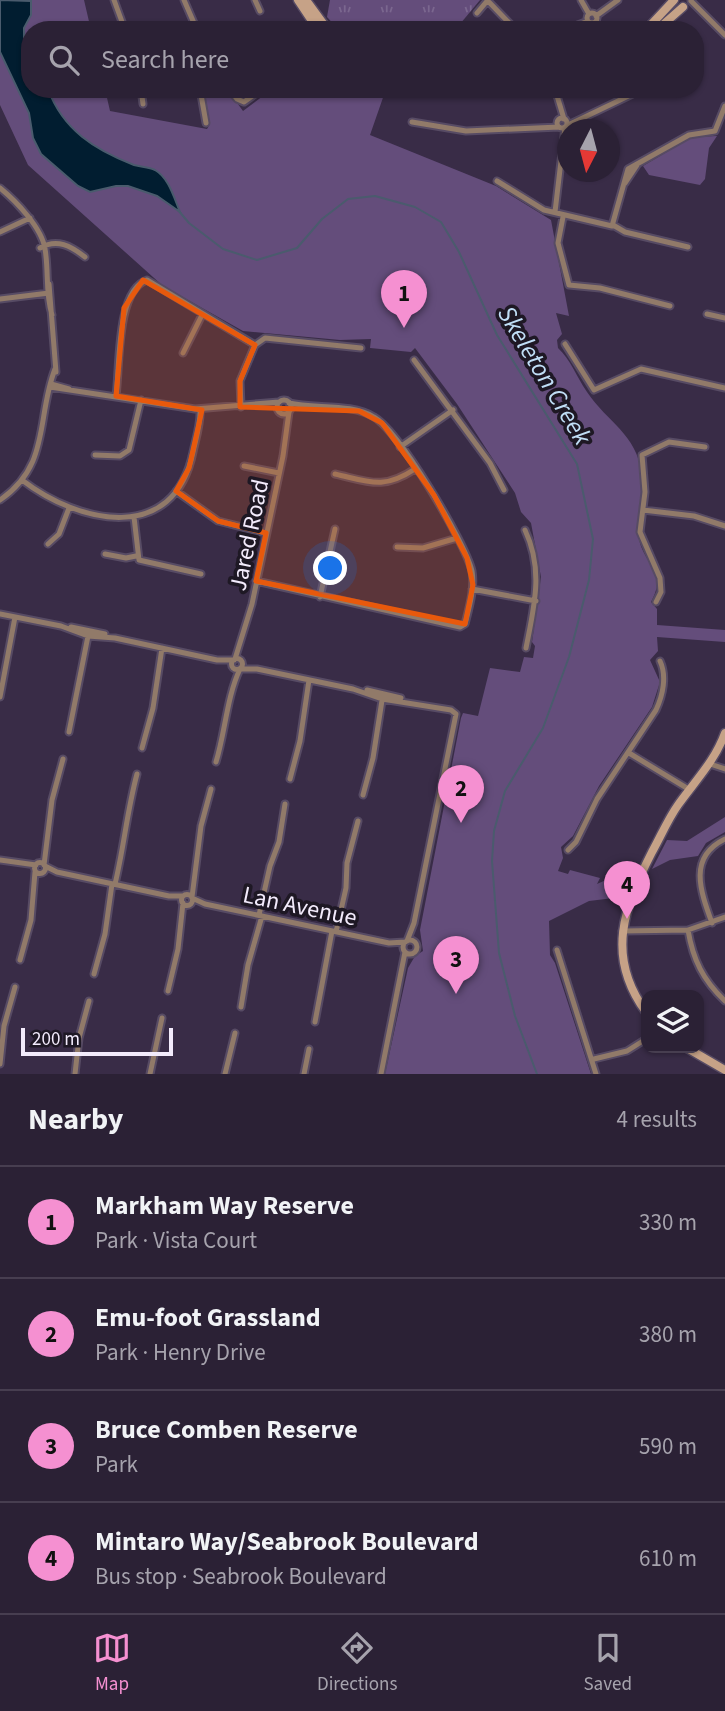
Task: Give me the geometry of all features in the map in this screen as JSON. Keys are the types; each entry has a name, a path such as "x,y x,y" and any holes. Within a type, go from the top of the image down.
{"street":[{"path":"114,0 122,21"},
{"path":"184,0 193,21"},
{"path":"255,0 260,11"},
{"path":"298,0 317,21"},
{"path":"306,0 319,21"},
{"path":"477,13 488,0 508,21"},
{"path":"581,0 589,13 596,16"},
{"path":"594,21 596,16 618,0"},
{"path":"654,21 674,0 689,3 725,35"},
{"path":"668,21 689,3"},
{"path":"588,21 589,13"},
{"path":"142,98 143,104"},
{"path":"201,98 205,124"},
{"path":"558,98 562,119"},
{"path":"576,119 623,98"},
{"path":"614,225 625,183 637,165 689,135 715,131 725,106"},
{"path":"412,122 482,132 557,124"},
{"path":"496,181 544,210 564,217 606,227 614,225 625,232 688,247"},
{"path":"555,212 558,182"},
{"path":"0,188 21,208 43,247 52,315 55,369 38,448 22,480 0,500"},
{"path":"564,217 558,243 569,285 600,288 670,306"},
{"path":"0,232 28,219"},
{"path":"43,247 68,244 85,257"},
{"path":"116,396 123,312 129,296 140,283 151,281 202,315 256,345"},
{"path":"0,299 49,294"},
{"path":"707,314 725,318"},
{"path":"183,353 202,315"},
{"path":"241,407 240,381 256,345 265,338 362,348"},
{"path":"565,344 589,387 595,390 633,370 641,369 725,388"},
{"path":"414,360 490,463 504,490"},
{"path":"52,386 200,409 241,407 284,400 307,407 373,415 382,423 434,495 472,570 472,589 466,622 460,627 256,583"},
{"path":"95,455 120,456 129,450 141,400"},
{"path":"279,402 279,412"},
{"path":"289,403 289,412"},
{"path":"259,405 279,412 307,407"},
{"path":"22,480 69,508 108,518 134,517 155,509 176,491 191,462 200,409"},
{"path":"400,447 453,410"},
{"name":"Jared Road","path":"279,412 284,432"},
{"name":"Jared Road","path":"237,664 279,473 289,412"},
{"path":"656,602 661,582 641,538 645,486 642,455 670,442 705,447"},
{"path":"244,466 279,473"},
{"path":"335,474 383,484 397,481 415,469"},
{"path":"176,491 218,521 266,533"},
{"path":"48,544 60,534 69,508"},
{"path":"643,510 694,516 725,526"},
{"path":"134,517 136,556"},
{"path":"320,597 335,530"},
{"path":"525,530 537,569 536,601 526,648"},
{"path":"397,547 423,548 457,538"},
{"path":"105,554 126,558 136,556 144,562 201,574"},
{"path":"472,589 536,601"},
{"path":"0,614 456,713 439,799 437,829 429,848 414,923 406,941 403,974 381,1074"},
{"path":"0,697 15,617"},
{"path":"69,732 79,694 88,634"},
{"path":"142,748 153,708 162,648"},
{"path":"568,850 576,842 597,799 659,705 664,673 660,661"},
{"path":"216,762 227,723 237,664"},
{"path":"290,779 300,741 309,680"},
{"path":"363,795 374,752 382,697"},
{"path":"641,1001 628,970 622,932 623,918 633,889 668,822 710,764 725,733"},
{"path":"629,753 690,790"},
{"path":"20,960 30,920 34,883 45,852 53,795 63,759"},
{"path":"710,764 725,769"},
{"path":"94,974 125,844 127,811 137,774"},
{"path":"168,991 211,789"},
{"path":"242,1007 248,965 270,866 279,842 285,804"},
{"path":"315,1022 346,888 347,863 358,821"},
{"path":"712,923 701,889 703,855 709,846 725,839"},
{"name":"Lan Avenue","path":"0,860 389,943 413,954"},
{"path":"622,932 688,930 725,917"},
{"path":"403,974 417,949 414,923"},
{"path":"688,930 694,958 704,979 725,1001"},
{"path":"406,941 416,944"},
{"name":"Lan Avenue","path":"389,943 406,941"},
{"path":"556,950 594,1059 596,1074"},
{"path":"0,1064 4,1026 15,987"},
{"path":"75,1074 79,1038 89,1001"},
{"path":"150,1074 162,1018"},
{"path":"225,1074 235,1033"},
{"path":"594,1059 627,1051 641,1042"},
{"path":"304,1074 309,1049"},
{"path":"696,1053 725,1070"}],"highlighted area":[{"path":"143,280 255,345 240,381 240,407 359,411 382,423 434,495 467,558 473,585 465,624 256,581 266,533 218,521 176,491 189,468 202,410 116,396 124,308"}],"green space":[{"path":"0,0 84,0 89,21 21,21 21,98 107,98 110,111 207,129 210,124 204,98 234,98 243,111 260,98 383,98 370,135 496,186 551,220 569,316 556,313 562,334 557,340 558,348 595,403 627,438 639,460 643,482 638,531 642,548 656,575 656,591 651,602 657,609 657,625 725,630 725,642 657,637 658,651 650,660 660,682 652,707 599,786 573,836 561,847 563,858 558,871 568,874 570,870 600,878 597,884 637,866 622,897 589,901 549,921 550,955 555,963 591,1074 385,1074 408,968 415,956 423,951 420,930 461,718 463,713 478,716 490,668 520,672 524,657 533,658 535,646 532,642 541,577 531,523 521,512 515,493 457,404 415,348 411,352 370,348 371,339 340,340 243,331 163,286 28,165 0,105"},
{"path":"330,0 480,0 462,21 331,21 327,17"},
{"path":"717,136 709,148 705,179 700,185 649,175 643,166 692,137"},
{"path":"725,817 725,832 706,843 698,856 670,860 652,869 667,840 687,841"}],"water":[{"path":"0,0 31,1 31,15 28,21 21,21 21,96 0,52"},
{"path":"22,98 52,98 62,116 82,137 106,153 134,165 153,169 160,174 180,212 157,196 128,186 90,192 78,186 41,154 33,138 29,113"}],"waterway":[{"name":"Skeleton Creek","path":"178,210 189,223 223,249 257,260 297,248 322,219 348,199 375,196 415,207 441,222 459,252 497,335 577,464 593,539 589,580 569,657 543,728 505,791 494,831 492,861 499,953 515,1016 537,1074"}],"place":[{"name":"Markham Way Reserve","path":"404,328"},
{"name":"Emu-foot Grassland","path":"461,823"},
{"name":"Mintaro Way/Seabrook Boulevard","path":"627,919"},
{"name":"Bruce Comben Reserve","path":"456,994"}]}
